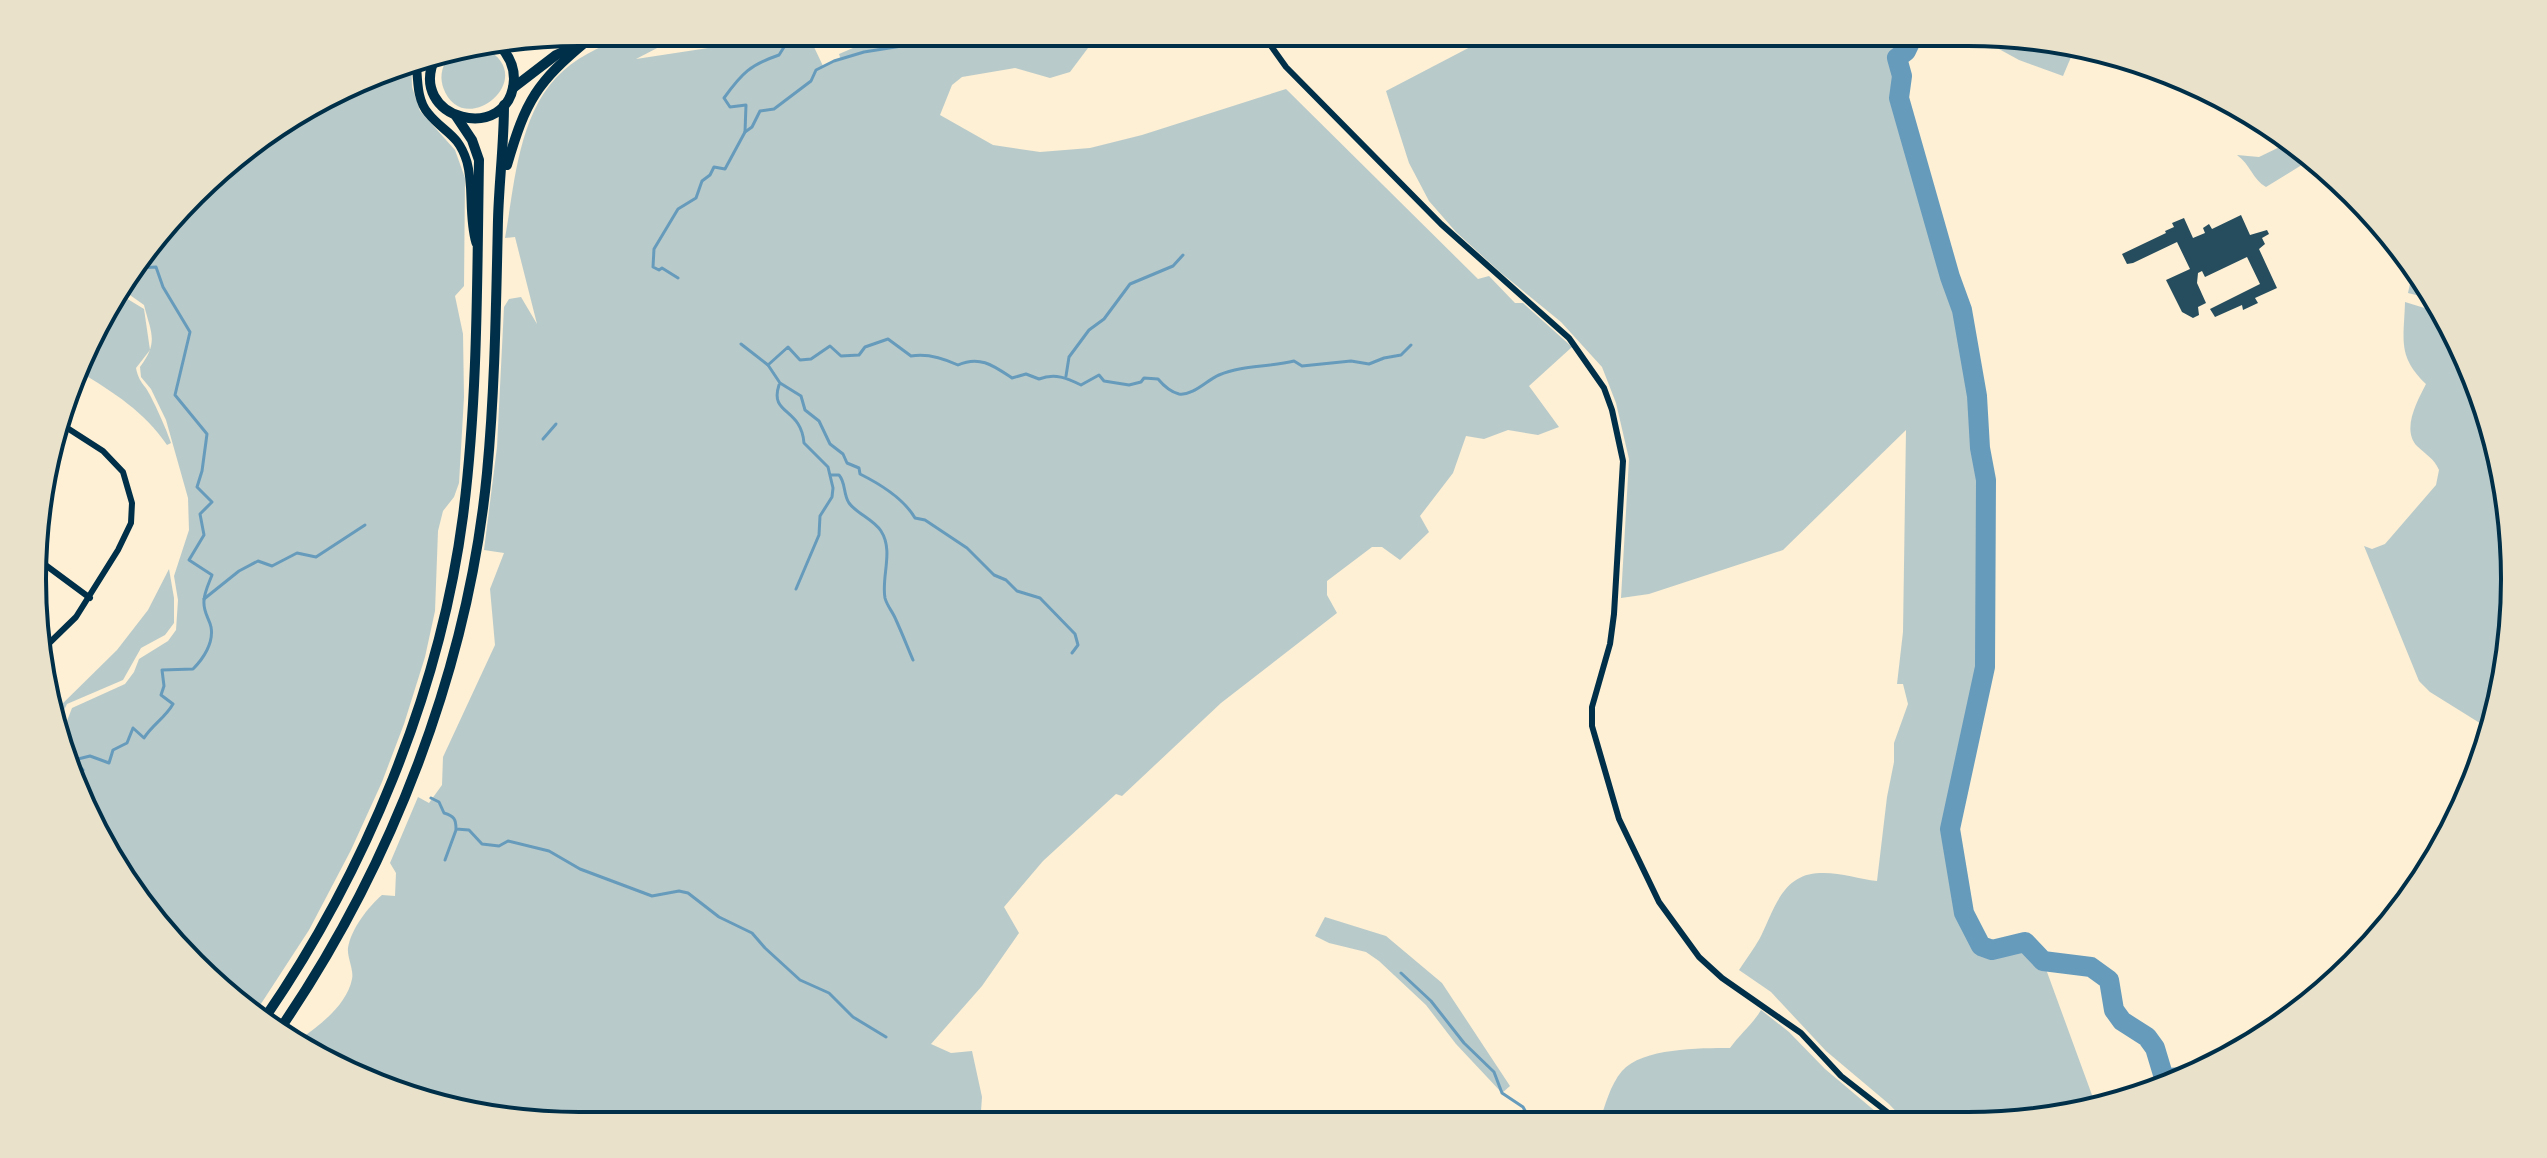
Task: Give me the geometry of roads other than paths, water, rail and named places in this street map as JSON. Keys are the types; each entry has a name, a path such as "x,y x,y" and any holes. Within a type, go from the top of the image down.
{"highway":[{"path":"513,88 556,55 575,46"},
{"path":"500,186 519,123 535,92 555,67 581,46"},
{"path":"284,1023 336,941 400,811 432,727 454,651 479,536 487,475 495,370 504,105 513,88 514,74 504,52"},
{"path":"269,1012 322,928 373,825 417,708 439,633 456,555 468,467 476,370 479,160 472,140 456,116 437,100 430,77 431,67"},
{"path":"456,116 482,118 504,105"}],"main road":[{"path":"417,71 420,99 427,112 453,134 467,161 470,222 477,250"}],"street":[{"path":"1271,46 1286,67 1441,224 1569,338 1604,388 1623,461 1614,614 1610,644 1592,707 1592,726 1619,819 1659,902 1699,957 1722,978 1801,1033 1841,1076 1887,1112"},
{"path":"50,642 90,598 131,523 132,503 123,472 103,451 68,428"},
{"path":"46,566 90,598"}],"waterway":[{"path":"678,278 662,268 653,267 654,249 678,209 696,198 702,181 714,167 725,169 745,132 746,105 730,107 724,98 747,71 779,55 785,46"},
{"path":"745,132 752,127 760,111 774,109 811,81 816,70 864,52 902,46"},
{"path":"1908,46 1897,58 1902,76 1899,98 1962,310 1977,396 1980,448 1986,480 1985,667 1950,829 1964,913 1981,946 1992,950 2025,942 2043,961 2091,967 2109,980 2114,1010 2122,1021 2147,1037 2155,1048 2163,1075"},
{"path":"1066,376 1069,357 1089,330 1104,319 1130,284 1173,266 1183,255"},
{"path":"78,759 90,756 109,763 113,750 127,743 133,728 144,738 173,704 161,695 164,686 162,670 193,669 204,656 211,639 204,601 212,575 189,560 204,535 200,514 212,502 197,487 207,434 175,395 190,332 163,287 156,267 147,268"},
{"path":"768,365 788,347 800,360 811,359 830,346 841,356 859,355 865,347 888,339 911,356 935,357 958,365 980,362 1012,378 1026,374 1039,379 1056,376 1081,385 1099,375 1104,381 1129,385 1144,378 1158,379 1173,392 1184,394 1237,369 1294,361 1302,366 1351,361 1369,364 1401,355 1411,345"},
{"path":"741,344 768,365 780,383 801,396 805,410 819,421 830,444 843,454 847,463 859,468 860,474 898,498 915,518 925,520 967,548 994,575 1006,580 1017,591 1040,598 1075,634 1078,645 1072,653"},
{"path":"779,385 778,402 797,423 804,443 828,467 833,488 832,497 820,516 819,535 796,589"},
{"path":"543,439 556,424"},
{"path":"831,475 839,475 849,503 878,527 885,539 885,598 913,660"},
{"path":"204,599 239,571 258,561 272,566 297,553 316,557 365,525"},
{"path":"81,768 82,771"},
{"path":"431,798 439,802 444,813 454,818 456,829 469,830 482,844 499,846 508,841 549,851 580,869 652,896 679,891 688,893 719,917 752,933 800,980 829,993 853,1017 886,1037"},
{"path":"445,860 456,830"},
{"path":"1401,973 1431,1001 1464,1043 1494,1072 1502,1093 1526,1112"}]}
